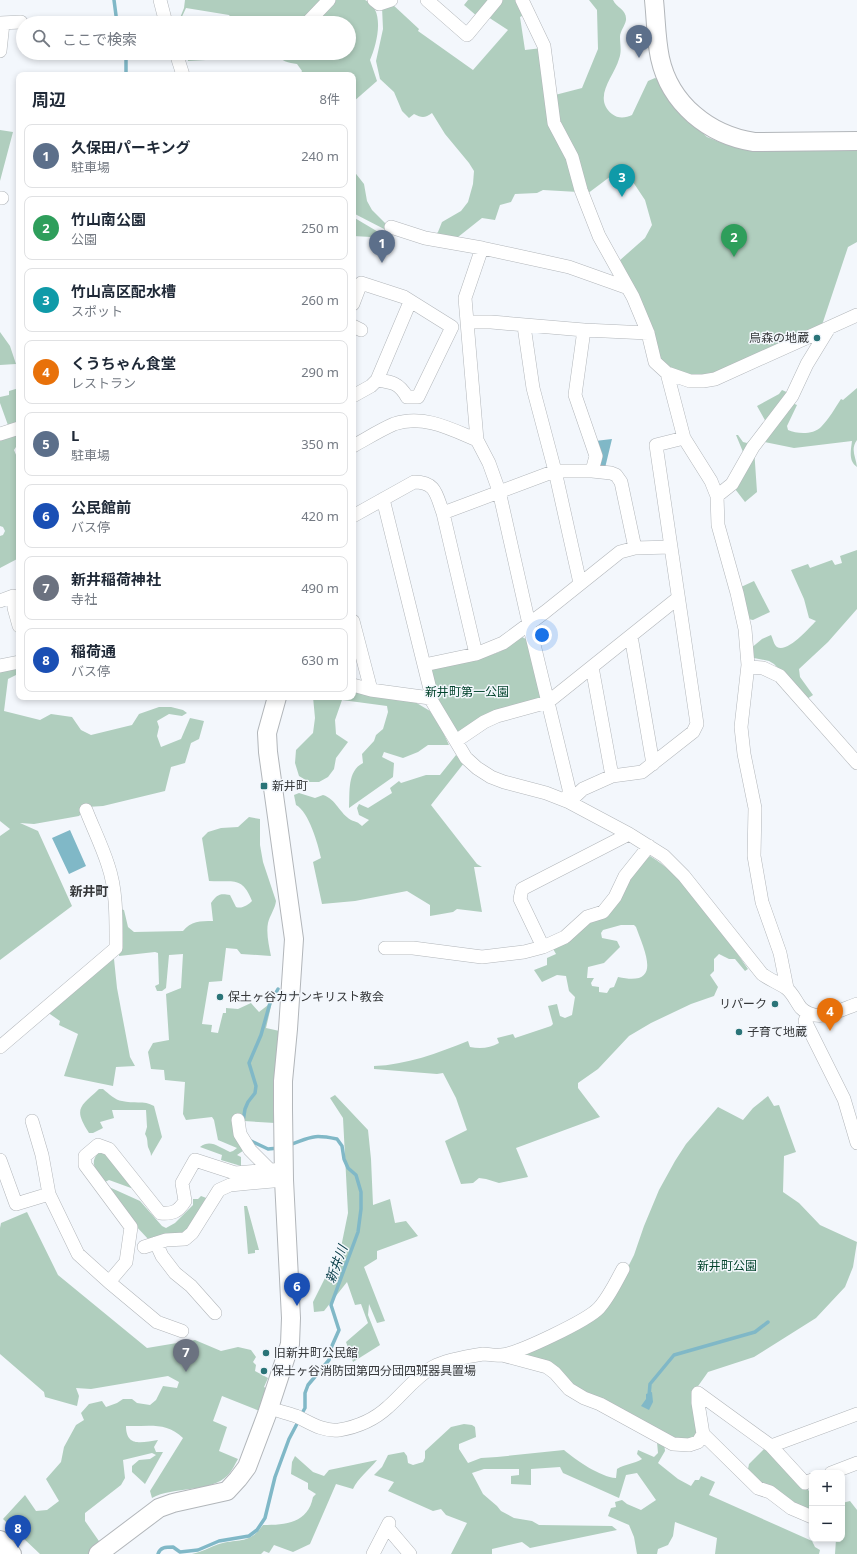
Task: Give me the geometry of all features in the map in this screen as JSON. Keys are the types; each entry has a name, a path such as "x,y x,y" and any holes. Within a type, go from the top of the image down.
{"street":[{"path":"160,0 164,16"},
{"path":"314,16 329,0"},
{"path":"374,0 379,4 391,0"},
{"path":"427,0 467,35 496,0"},
{"path":"522,0 544,46 554,123 572,157 581,190 600,236 628,288 648,333 655,362 659,367 667,373 690,381 715,379 857,315"},
{"path":"654,0 658,43 665,72 672,87 682,102 704,124 738,140 754,142 857,141"},
{"path":"0,52 1,24 16,22"},
{"path":"178,60 182,72"},
{"path":"390,227 426,238 482,248 569,267 628,288"},
{"path":"482,248 465,298 477,440 489,463 499,491 529,624 569,789 569,802"},
{"path":"356,296 361,283 404,298 452,327 418,397 407,397 402,388 389,381 377,380"},
{"path":"356,394 371,386 377,380 410,302"},
{"path":"467,322 491,322 524,326 648,333"},
{"path":"524,326 532,388 555,472 580,583"},
{"path":"717,496 732,484 753,447 792,396 807,364 829,328"},
{"path":"584,330 575,395 596,456 592,471"},
{"path":"667,373 684,438 711,481 717,496 718,525 745,628 748,666 741,727 744,754 755,808 754,856 762,902 780,953 787,988 802,1008 815,1016 824,1015 857,1004"},
{"path":"356,444 394,424 415,421 432,422 477,440"},
{"path":"0,434 16,429"},
{"path":"569,802 583,789 612,776 642,772 693,732 697,724 656,445 684,438"},
{"path":"443,513 499,491 555,472 592,471 611,473 616,475 621,482 635,548"},
{"path":"356,514 414,482 424,482 430,485 437,496 443,513 476,654"},
{"path":"383,500 430,689 430,698 466,758 477,768 492,777 546,793 569,802 629,834 664,856 684,876 762,974 770,980 787,988"},
{"path":"424,666 476,654 503,643 620,552 635,548 671,547"},
{"path":"0,601 13,596 16,615"},
{"path":"456,741 484,722 496,716 548,702 678,598"},
{"path":"356,633 371,690"},
{"path":"631,636 653,764"},
{"path":"0,666 16,663"},
{"path":"748,666 763,668 780,676 857,763"},
{"path":"592,667 612,776"},
{"path":"356,686 371,690 430,698"},
{"path":"98,1554 158,1508 173,1503 226,1491 238,1479 247,1467 270,1408 290,1344 291,1318 279,1173 283,1081 294,939 268,752 267,733 275,700"},
{"path":"0,1047 116,948 116,914 112,883 108,865 86,810"},
{"path":"543,948 520,899 522,889 629,834"},
{"path":"386,948 413,948 482,957 543,948 566,937 587,917 604,912 615,897 625,876 649,846"},
{"path":"808,1013 805,1021 844,1099 857,1143"},
{"path":"238,1120 240,1134 250,1150 279,1173"},
{"path":"32,1122 42,1155 49,1194 78,1254 157,1322 182,1332"},
{"path":"109,1282 126,1262 131,1227 85,1165 85,1156 98,1145 109,1149 160,1213 171,1214 181,1208 185,1201 182,1183 195,1160 235,1173 279,1173"},
{"path":"1,1165 16,1204 49,1194"},
{"path":"215,1313 191,1286 175,1274 162,1256 150,1245 166,1240 185,1239 192,1233 219,1190 230,1185 279,1173"},
{"path":"502,1355 536,1343 587,1317 598,1309 603,1303 623,1269"},
{"path":"270,1408 323,1428 337,1430 361,1424 377,1416 388,1408 412,1382 434,1366 462,1358 484,1354 502,1355 547,1366 569,1389 584,1398 600,1404 673,1444 690,1445 698,1442 703,1434"},
{"path":"809,1481 805,1483 771,1446 698,1393 698,1404 703,1434 758,1488 770,1492 791,1508 809,1516"},
{"path":"771,1446 857,1414"},
{"path":"839,1470 857,1463"},
{"path":"373,1554 388,1525 410,1554"},
{"path":"0,1540 12,1554"}],"green space":[{"path":"185,0 320,0 309,16 230,16 186,8 182,16 181,16"},
{"path":"334,0 365,0 372,5 376,11 378,19 377,36 370,60 377,81 356,99 356,72 302,72 297,64 282,60 356,60 356,16 319,16"},
{"path":"468,0 493,0 478,17 464,5"},
{"path":"501,0 520,0 526,14 520,17 525,50 542,48 555,95 582,88 598,49 597,10 589,0 613,0 623,11 626,17 625,24 620,35 620,56 604,94 606,107 614,116 622,118 632,115 648,81 655,78 678,109 707,137 722,143 765,150 857,149 857,242 848,247 821,328 703,378 666,371 619,261 645,238 652,225 645,200 631,179 611,176 587,194 543,190 537,193 515,194 511,202 500,205 495,220 482,218 453,241 436,234 442,222 461,211 468,202 473,184 474,171 445,134 432,113 423,117 414,114 409,118 402,111 394,92 380,79 376,61 383,29 382,7 391,3 419,29 418,31 473,70 508,30 488,17"},
{"path":"0,130 13,132 0,181"},
{"path":"356,174 364,184 367,201 372,210 391,229 386,230 356,215"},
{"path":"356,219 380,233 371,237 356,236"},
{"path":"0,332 10,346 16,364 0,365"},
{"path":"857,388 857,440 854,450 857,467 851,459 852,441 794,448 760,441 790,402 797,405 787,426 788,430 800,433 809,433 818,430 841,399 843,400"},
{"path":"16,389 16,426 9,428 0,403 0,397 9,395 9,391"},
{"path":"782,390 791,394 743,452 736,435 738,435 743,442 747,443 766,422 757,406 779,394"},
{"path":"16,434 16,447 14,450 16,455 16,560 0,568 0,536 3,535 5,531 3,527 0,526 0,439"},
{"path":"754,448 757,492 745,502 732,485"},
{"path":"857,550 857,609 828,642 799,669 800,677 813,695 807,699 774,664 769,661 754,658 750,649 762,639 771,635 777,647 782,648 787,646 798,639 816,621 809,618 804,599 791,570 808,564 810,568 832,560 835,565 842,563 840,556"},
{"path":"754,581 770,612 753,620 748,619 741,587"},
{"name":"新井町第一公園","path":"522,637 526,639 542,698 458,734 434,699 431,667 483,658 499,652"},
{"path":"16,667 16,675 8,679 4,711 40,720 51,714 72,717 81,730 91,735 132,725 139,714 159,707 171,707 183,710 187,713 182,716 169,714 157,721 159,727 157,736 161,747 181,739 190,718 204,721 199,739 191,743 185,763 171,767 165,791 103,806 87,807 79,816 34,824 20,823 38,831 72,906 0,960 0,836 10,829 0,821 0,672"},
{"path":"356,691 381,695 396,700 415,702 430,711 449,745 428,745 418,752 403,758 384,752 382,757 394,763 393,777 349,808 350,782 354,771 363,763 362,754 374,741 376,735 383,729 388,712 387,706 342,700 356,700"},
{"path":"313,700 342,700 335,720 336,734 348,742 336,758 334,769 328,777 319,782 309,782 299,776 295,763 296,750 313,733 315,718"},
{"path":"456,755 464,763 431,805 477,864 482,867 474,867 482,912 457,909 453,912 430,916 430,905 407,891 355,901 322,904 313,862 321,858 320,852 309,821 301,809 296,805 294,795 299,793 315,798 323,795 335,803 347,817 362,826 369,820 359,815 357,808 359,804 368,808 392,793 390,788 399,781 401,783 426,775 440,775"},
{"path":"249,817 260,819 260,845 263,862 276,901 267,927 271,956 241,954 237,949 226,948 222,981 209,982 202,1024 212,1025 211,1032 218,1033 223,1013 226,1013 226,1008 238,1009 251,1003 259,1012 272,1002 266,1028 284,1032 275,1123 244,1121 245,1117 238,1117 247,1148 237,1155 241,1157 241,1166 221,1160 222,1155 200,1147 211,1144 230,1152 237,1148 218,1140 212,1117 186,1120 183,1114 185,1082 165,1080 164,1070 151,1069 148,1052 153,1043 169,1040 166,994 181,988 183,954 169,955 166,988 162,991 157,991 155,986 159,984 158,953 155,952 119,956 120,909 124,910 128,927 134,932 183,931 189,925 196,922 213,921 211,903 219,895 230,895 236,907 243,907 249,904 252,901 244,887 240,884 230,881 209,881 202,838 208,832 221,828 238,827"},
{"path":"650,856 665,867 692,892 716,922 748,969 745,971 735,959 729,959 719,954 714,959 714,971 710,975 718,987 714,996 691,1004 651,1023 629,1036 598,1069 578,1083 578,1088 600,1117 516,1148 528,1177 499,1183 479,1178 473,1183 461,1184 445,1141 467,1130 456,1098 443,1073 437,1074 374,1069 374,1066 410,1061 434,1054 468,1041 470,1047 482,1048 496,1045 499,1043 497,1038 513,1034 515,1038 551,1026 553,1024 548,1006 557,1004 560,1016 565,1018 572,1015 575,997 569,991 566,976 557,975 542,982 534,970 547,965 547,958 556,954 552,947 588,919 627,876","holes":["621,925 634,925 646,956 646,972 641,977 632,979 618,977 614,987 610,988 607,993 599,992 599,987 592,986 591,983 594,978 587,978 588,967 604,963 620,947 617,941 602,938 601,933 603,930"]},
{"path":"112,958 114,959 117,988 130,1057 135,1066 116,1067 113,1086 64,1076 78,1034 59,1025 60,1021 47,1012"},
{"path":"99,1089 103,1089 119,1100 126,1102 146,1103 154,1106 162,1137 151,1156 145,1134 147,1127 146,1110 112,1110 114,1118 100,1122 103,1128 93,1133 89,1133 81,1118 81,1108 83,1104"},
{"path":"335,1095 368,1130 373,1205 390,1199 395,1223 406,1221 418,1236 377,1251 377,1259 364,1267 385,1321 377,1323 369,1304 368,1315 380,1345 353,1362 346,1342 368,1323 361,1304 355,1305 347,1282 324,1311 314,1312 313,1302 325,1278 338,1262 348,1213 343,1118 330,1098"},
{"name":"新井町公園","path":"768,1096 774,1106 779,1105 796,1152 784,1156 783,1192 799,1203 820,1225 857,1242 853,1267 845,1287 816,1318 754,1357 708,1372 696,1389 697,1436 681,1443 517,1356 549,1342 620,1283 634,1255 659,1190 675,1161 686,1144 718,1107 743,1120 753,1108"},
{"path":"98,1153 106,1153 133,1186 131,1188 109,1180 105,1182 94,1165 95,1157"},
{"path":"109,1187 140,1201 162,1226 166,1228 175,1223 193,1205 193,1199 198,1199 201,1196 209,1199 187,1233 149,1240 134,1224"},
{"path":"244,1206 247,1206 259,1250 255,1250 255,1253 248,1254"},
{"path":"27,1212 58,1275 147,1348 195,1340 221,1351 238,1347 251,1350 256,1357 253,1362 256,1365 255,1371 268,1378 264,1387 271,1391 262,1412 222,1396 213,1421 227,1427 219,1451 238,1459 228,1475 221,1481 202,1487 170,1492 152,1498 150,1491 183,1438 170,1429 163,1427 126,1426 129,1438 132,1441 141,1442 158,1440 154,1447 156,1452 163,1452 145,1484 132,1472 132,1466 139,1460 150,1459 156,1455 152,1453 123,1460 125,1478 121,1485 85,1513 85,1521 101,1544 90,1554 40,1554 3,1519 25,1495 36,1511 47,1510 59,1501 46,1479 61,1462 64,1447 76,1425 84,1420 81,1413 89,1404 102,1401 106,1407 123,1399 132,1399 137,1403 150,1405 156,1400 163,1386 177,1388 179,1382 168,1376 91,1389 76,1388 79,1396 77,1406 45,1397 44,1392 0,1354 0,1228 1,1223"},
{"path":"464,1424 475,1427 476,1437 459,1444 459,1449 468,1463 481,1458 564,1450 582,1463 603,1475 616,1478 617,1469 642,1459 637,1454 638,1450 654,1457 658,1453 657,1442 664,1443 665,1451 658,1463 678,1479 691,1486 695,1480 699,1480 701,1476 715,1482 709,1495 809,1540 809,1542 812,1542 815,1547 820,1550 819,1554 715,1554 717,1538 675,1522 673,1536 668,1545 658,1549 657,1554 637,1554 634,1537 629,1525 608,1516 611,1508 616,1507 615,1502 622,1500 627,1504 641,1510 656,1500 637,1473 626,1475 619,1498 563,1473 560,1467 531,1469 531,1485 511,1484 511,1476 519,1475 519,1469 484,1469 472,1473 483,1494 501,1511 514,1518 532,1521 539,1525 612,1526 617,1530 530,1548 522,1542 492,1549 492,1554 451,1554 467,1523 446,1515 441,1509 433,1511 388,1491 394,1482 374,1475 382,1467 388,1455 404,1452 407,1456 408,1463 413,1465 423,1462 425,1458 425,1451 451,1427"},
{"path":"765,1448 806,1486 809,1491 809,1513 763,1486 748,1469 749,1464"},
{"path":"295,1456 313,1472 324,1476 329,1470 377,1460 353,1489 336,1484 310,1544 293,1552 274,1545 269,1553 264,1551 261,1554 192,1554 219,1544 243,1540 253,1536 263,1525 288,1523 301,1517 310,1506 313,1497 316,1494 308,1489 308,1483 291,1474 292,1462"},
{"path":"850,1501 857,1510 857,1554 835,1554 836,1542 845,1542 845,1502"}],"water":[{"path":"612,439 605,468 599,467 595,441"},
{"path":"70,830 86,866 69,874 52,838"},
{"path":"652,1392 653,1402 649,1410 641,1406 646,1399 646,1394"}],"waterway":[{"path":"114,0 116,16"},
{"path":"126,60 126,72"},
{"name":"新井川","path":"243,1122 245,1109 255,1093 256,1086 249,1063 261,1035 270,1003 278,989"},
{"name":"新井川","path":"289,1145 312,1137 337,1139 342,1146 344,1159 348,1168 356,1175 361,1192 361,1209 358,1232 331,1305 339,1330 331,1348 329,1360 308,1385 305,1393 305,1408 301,1415"},
{"name":"新井川","path":"249,1140 268,1149 279,1148"},
{"path":"649,1396 650,1384 674,1355 755,1332 768,1322"},
{"name":"新井川","path":"158,1554 162,1549 168,1547 173,1547 180,1552 198,1550 219,1541 249,1536 257,1530 265,1518 275,1477 289,1439 299,1420"}],"place":[{"name":"L","path":"639,58"},
{"name":"竹山高区配水槽","path":"622,197"},
{"name":"竹山南公園","path":"734,257"},
{"name":"久保田パーキング","path":"382,263"},
{"name":"烏森の地蔵","path":"817,338"},
{"name":"新井町","path":"264,786"},
{"name":"保土ヶ谷カナンキリスト教会","path":"220,997"},
{"name":"リパーク","path":"775,1004"},
{"name":"くうちゃん食堂","path":"830,1031"},
{"name":"子育て地蔵","path":"739,1032"},
{"name":"公民館前","path":"297,1306"},
{"name":"旧新井町公民館","path":"266,1353"},
{"name":"保士ヶ谷消防団第四分団四班器具置場","path":"264,1371"},
{"name":"新井稲荷神社","path":"186,1372"},
{"name":"稲荷通","path":"18,1548"}],"district":[{"name":"新井町","path":"89,891"}]}
